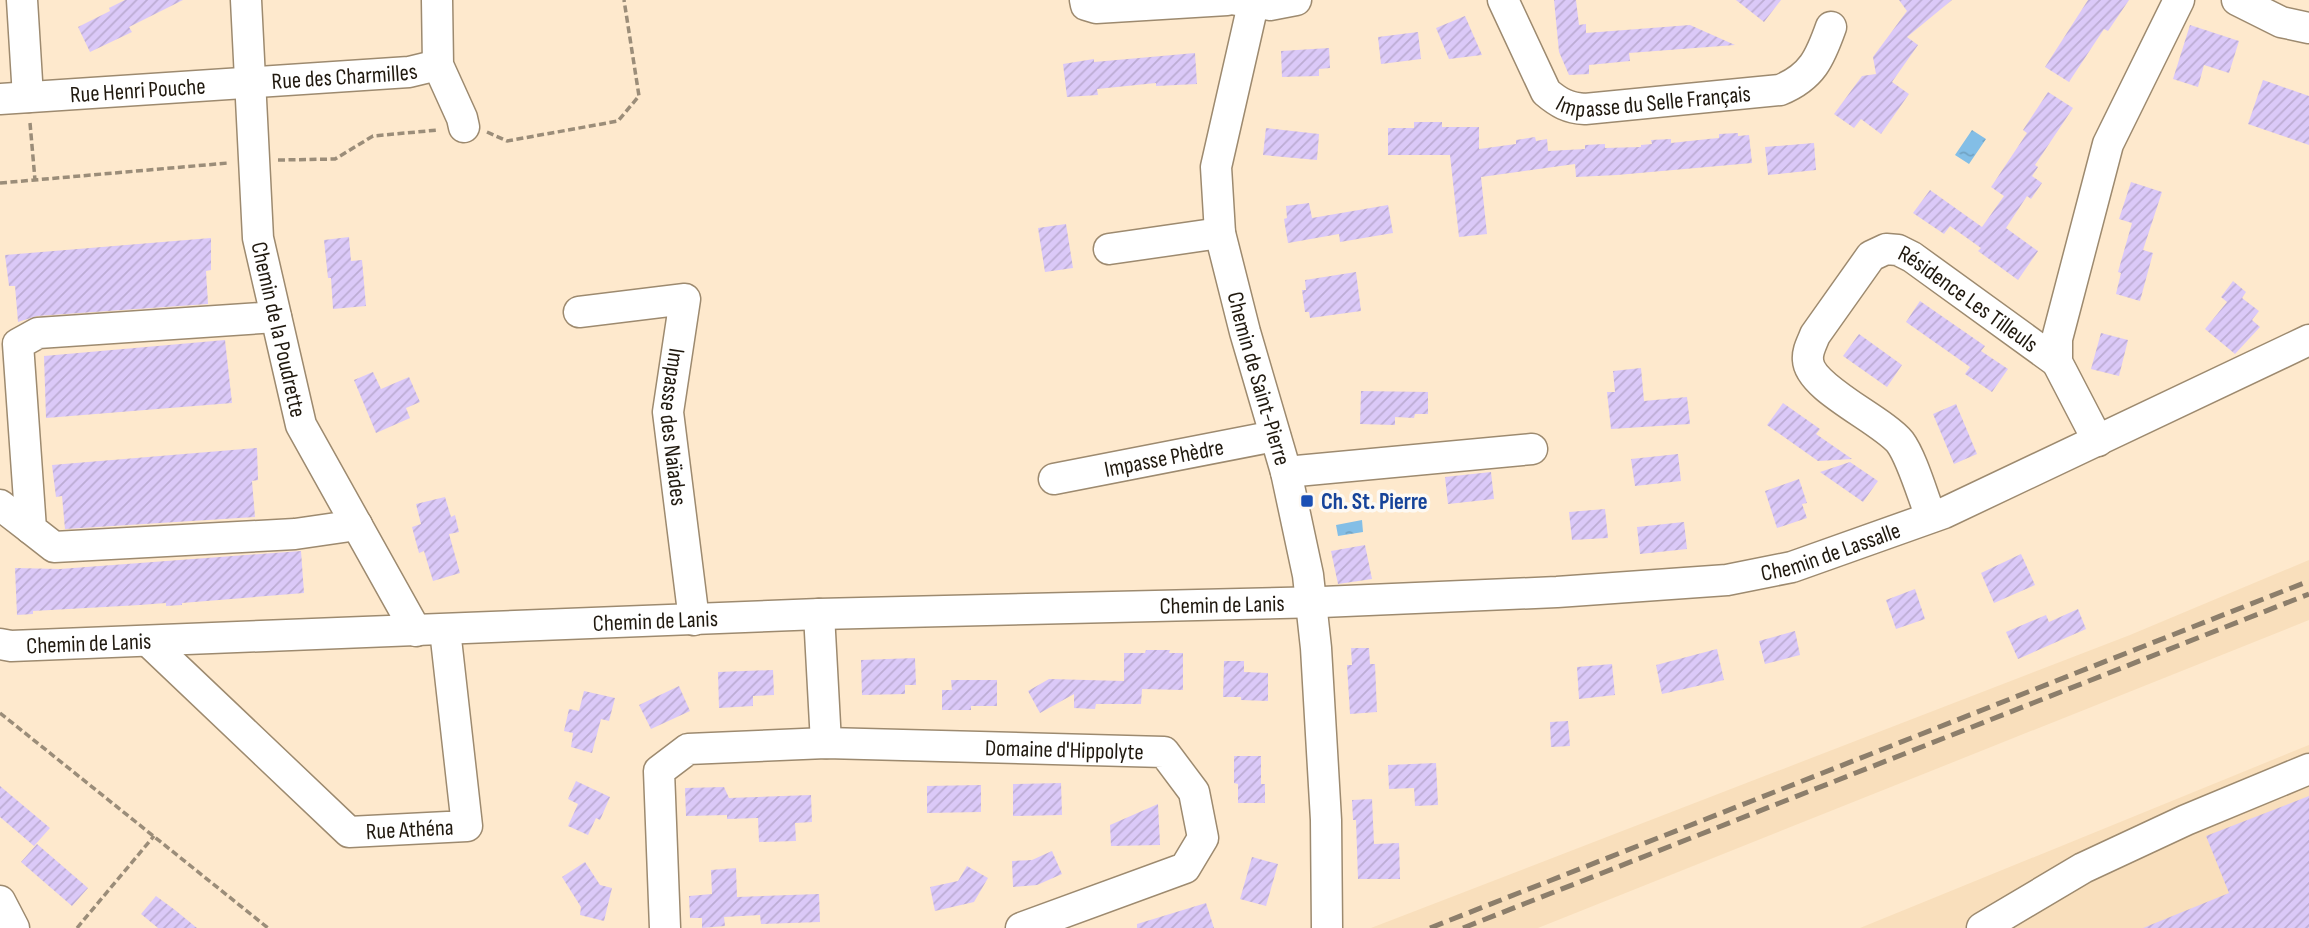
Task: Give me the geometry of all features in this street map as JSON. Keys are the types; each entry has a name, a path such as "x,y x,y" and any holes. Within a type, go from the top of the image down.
{"street":[{"path":"14,98 22,0"},
{"name":"Chemin de la Poudrette","path":"246,0 258,238 301,425 357,525 431,631"},
{"name":"Rue des Charmilles","path":"437,0 438,65 463,118 464,127"},
{"path":"1085,0 1086,5 1096,8 1243,0 1270,5 1296,0"},
{"name":"Chemin de Saint-Pierre","path":"1243,0 1216,167 1220,233 1245,332 1286,472 1312,603 1326,820 1327,928"},
{"name":"Impasse du Selle Français","path":"1503,0 1546,92 1557,102 1571,108 1585,109 1780,90 1806,76 1825,46 1831,27"},
{"name":"Résidence Les Tilleuls","path":"2057,362 2057,339 2108,144 2179,0"},
{"path":"2237,0 2281,22 2309,28"},
{"name":"Rue des Charmilles","path":"249,82 409,72 438,65"},
{"name":"Rue Henri Pouche","path":"14,98 249,82"},
{"path":"1109,249 1220,233"},
{"name":"Résidence Les Tilleuls","path":"1931,517 1900,443 1881,426 1819,382 1810,370 1807,359 1815,335 1871,257 1886,249 1898,250 1912,257 2057,362 2098,441"},
{"name":"Impasse des Naïades","path":"579,312 685,299 668,412 694,620"},
{"path":"30,529 19,344 38,333 276,317"},
{"name":"Chemin de Lassalle","path":"1312,603 1583,591 1727,580 1792,567 1931,517 2309,340"},
{"name":"Impasse Phèdre","path":"1054,479 1275,436"},
{"path":"1286,472 1532,449"},
{"path":"0,505 54,547 295,534 357,525"},
{"name":"Chemin de Lanis","path":"0,644 11,646 431,631 819,614 1312,603"},
{"path":"819,614 826,743"},
{"name":"Rue Athéna","path":"148,641 349,832 467,826 431,631"},
{"name":"Domaine d'Hippolyte","path":"665,928 659,771 688,749 826,743 1164,752 1195,792 1203,838 1185,868 1021,928"},
{"path":"1982,928 2083,869 2186,820 2309,769"},
{"path":"0,901 14,928"}],"path":[{"path":"14,98 35,180"},
{"path":"0,183 253,161"},
{"path":"0,713 268,928"},
{"path":"77,928 154,836"}],"shaded area":[{"path":"2309,560 2309,620 1538,928 1371,928 2130,635"},
{"path":"2309,745 2309,928 1860,928"}],"water":[{"path":"1972,130 1986,139 1969,164 1955,155"},
{"path":"1362,520 1363,532 1338,536 1336,525"}],"building":[{"path":"125,0 183,0 129,27 132,32 90,52 78,27"},
{"path":"1554,0 1576,0 1579,25 1586,24 1586,33 1690,25 1735,45 1629,53 1630,61 1589,65 1589,74 1569,75 1559,52"},
{"path":"1736,0 1781,0 1764,22"},
{"path":"1899,0 1952,0 1907,37 1918,45 1892,82 1909,94 1881,134 1861,119 1854,128 1834,114 1862,76 1876,74 1873,57 1907,11"},
{"path":"2088,0 2129,0 2108,31 2104,29 2069,82 2045,67"},
{"path":"1465,16 1482,55 1449,59 1436,28"},
{"path":"2190,25 2239,41 2229,73 2204,65 2198,87 2173,79"},
{"path":"1418,32 1421,59 1381,64 1378,37"},
{"path":"1329,48 1330,68 1319,69 1319,76 1282,77 1281,51"},
{"path":"1195,53 1197,84 1156,86 1156,83 1097,89 1098,95 1067,97 1063,64 1094,59 1094,62"},
{"path":"2263,80 2309,96 2309,145 2248,124"},
{"path":"2048,92 2073,108 2035,165 2038,167 2032,176 2042,183 2031,199 2027,196 2006,228 2038,251 2018,280 1978,251 1981,248 1950,226 1944,234 1913,213 1930,190 1982,227 2004,196 1991,187 2027,133 2023,130"},
{"path":"1414,122 1442,122 1442,127 1479,127 1479,149 1516,144 1516,140 1535,137 1536,141 1547,139 1548,151 1585,149 1585,145 1605,144 1605,148 1641,147 1652,144 1651,140 1671,139 1671,143 1719,138 1719,134 1738,133 1738,136 1749,135 1752,163 1576,177 1575,164 1481,177 1487,234 1459,237 1450,155 1388,155 1388,128 1414,128"},
{"path":"1266,128 1319,134 1317,160 1263,155"},
{"path":"1814,143 1816,170 1768,175 1765,147"},
{"path":"2131,182 2162,192 2143,250 2153,253 2140,301 2116,294 2121,273 2118,272 2132,223 2119,219"},
{"path":"1309,203 1312,218 1388,205 1393,233 1340,242 1339,234 1288,243 1284,219 1287,218 1286,206"},
{"path":"1066,224 1073,268 1045,272 1038,228"},
{"path":"349,237 351,261 362,260 366,306 333,309 324,240"},
{"path":"211,238 211,270 206,271 208,304 37,316 18,322 15,286 9,286 5,255"},
{"path":"1356,272 1361,311 1310,318 1309,312 1305,312 1302,290 1306,290 1305,280"},
{"path":"2233,281 2246,292 2242,298 2259,311 2252,320 2260,327 2235,354 2205,329 2227,302 2221,297"},
{"path":"1920,301 1985,346 1981,351 2008,369 1992,392 1965,374 1970,367 1906,322"},
{"path":"2101,333 2128,340 2119,376 2091,369"},
{"path":"1859,334 1902,365 1887,387 1843,356"},
{"path":"225,340 232,403 46,418 44,356"},
{"path":"1641,368 1644,401 1687,397 1690,424 1611,429 1607,392 1615,392 1613,371"},
{"path":"373,372 381,389 409,377 420,402 406,408 410,418 376,433 354,380"},
{"path":"1361,391 1428,392 1428,414 1415,414 1414,418 1395,417 1395,425 1360,424"},
{"path":"1783,403 1820,429 1816,434 1852,459 1818,461 1767,425"},
{"path":"1956,404 1977,454 1954,464 1933,414"},
{"path":"257,448 258,480 252,481 255,517 65,529 62,496 56,497 52,465"},
{"path":"1678,454 1681,481 1635,486 1631,459"},
{"path":"1850,462 1878,481 1863,502 1820,472"},
{"path":"1491,472 1494,499 1448,504 1445,477"},
{"path":"1799,479 1807,503 1802,504 1807,518 1777,528 1765,491"},
{"path":"445,497 451,517 455,515 459,532 449,534 460,573 433,581 424,551 419,553 412,527 421,524 416,504"},
{"path":"1605,509 1608,538 1572,540 1569,512"},
{"path":"1684,522 1687,549 1640,554 1637,527"},
{"path":"1365,545 1372,579 1338,584 1331,551"},
{"path":"301,551 304,593 182,605 166,606 166,603 33,611 33,614 17,615 15,568 60,569"},
{"path":"2021,554 2035,585 1994,603 1981,573"},
{"path":"1915,589 1925,619 1896,629 1886,600"},
{"path":"2078,609 2086,629 2018,659 2006,632 2046,615 2049,622"},
{"path":"1795,631 1800,655 1765,664 1759,641"},
{"path":"1351,648 1369,648 1370,664 1375,664 1377,712 1350,714 1347,665 1352,665"},
{"path":"1717,649 1724,680 1662,694 1656,665"},
{"path":"1146,650 1183,653 1183,690 1142,689 1141,704 1096,704 1095,709 1074,708 1074,694 1040,713 1028,691 1049,679 1124,681 1124,653 1145,653"},
{"path":"915,658 916,685 905,685 905,694 862,695 861,660"},
{"path":"1224,661 1244,661 1244,672 1268,673 1268,701 1223,697"},
{"path":"1612,664 1615,695 1579,699 1577,667"},
{"path":"773,670 774,695 753,696 753,706 719,708 718,672"},
{"path":"951,680 997,680 997,706 971,706 971,710 942,710 942,690 952,690"},
{"path":"679,686 690,711 651,729 639,705"},
{"path":"584,691 615,698 609,721 601,719 592,753 571,747 573,733 564,731 569,709 579,711"},
{"path":"1568,721 1570,746 1551,747 1550,722"},
{"path":"1234,756 1261,756 1261,784 1265,784 1265,803 1238,803 1238,784 1234,783"},
{"path":"1436,763 1438,805 1415,806 1414,788 1389,789 1388,765"},
{"path":"576,781 610,797 600,820 596,818 588,835 568,826 578,804 568,799"},
{"path":"1061,783 1062,815 1013,816 1013,784"},
{"path":"981,785 981,812 927,813 927,786"},
{"path":"0,786 50,828 34,846 0,817"},
{"path":"724,787 729,798 811,795 812,822 795,823 796,841 759,842 758,818 727,819 727,815 686,816 685,788"},
{"path":"2309,796 2309,928 2143,928 2229,893 2206,836"},
{"path":"1372,799 1374,844 1399,843 1400,879 1358,879 1356,820 1353,820 1352,800"},
{"path":"1158,804 1160,845 1111,846 1110,825"},
{"path":"37,844 88,888 72,906 21,862"},
{"path":"1052,851 1062,874 1037,885 1013,887 1012,861 1032,860"},
{"path":"1252,857 1278,864 1266,906 1240,899"},
{"path":"585,862 600,885 612,888 604,921 580,915 581,907 562,877"},
{"path":"967,866 988,878 974,902 935,911 930,887 958,881"},
{"path":"736,868 737,897 819,894 820,922 761,924 760,915 724,917 725,926 702,928 702,918 690,918 689,896 712,894 711,870"},
{"path":"156,896 197,928 158,928 141,914"},
{"path":"1206,903 1214,928 1137,928 1137,924"}],"railway":[{"path":"1430,928 2309,581"},
{"path":"1463,928 2309,594"}],"place":[{"name":"Ch. St. Pierre","path":"1307,501"}]}
